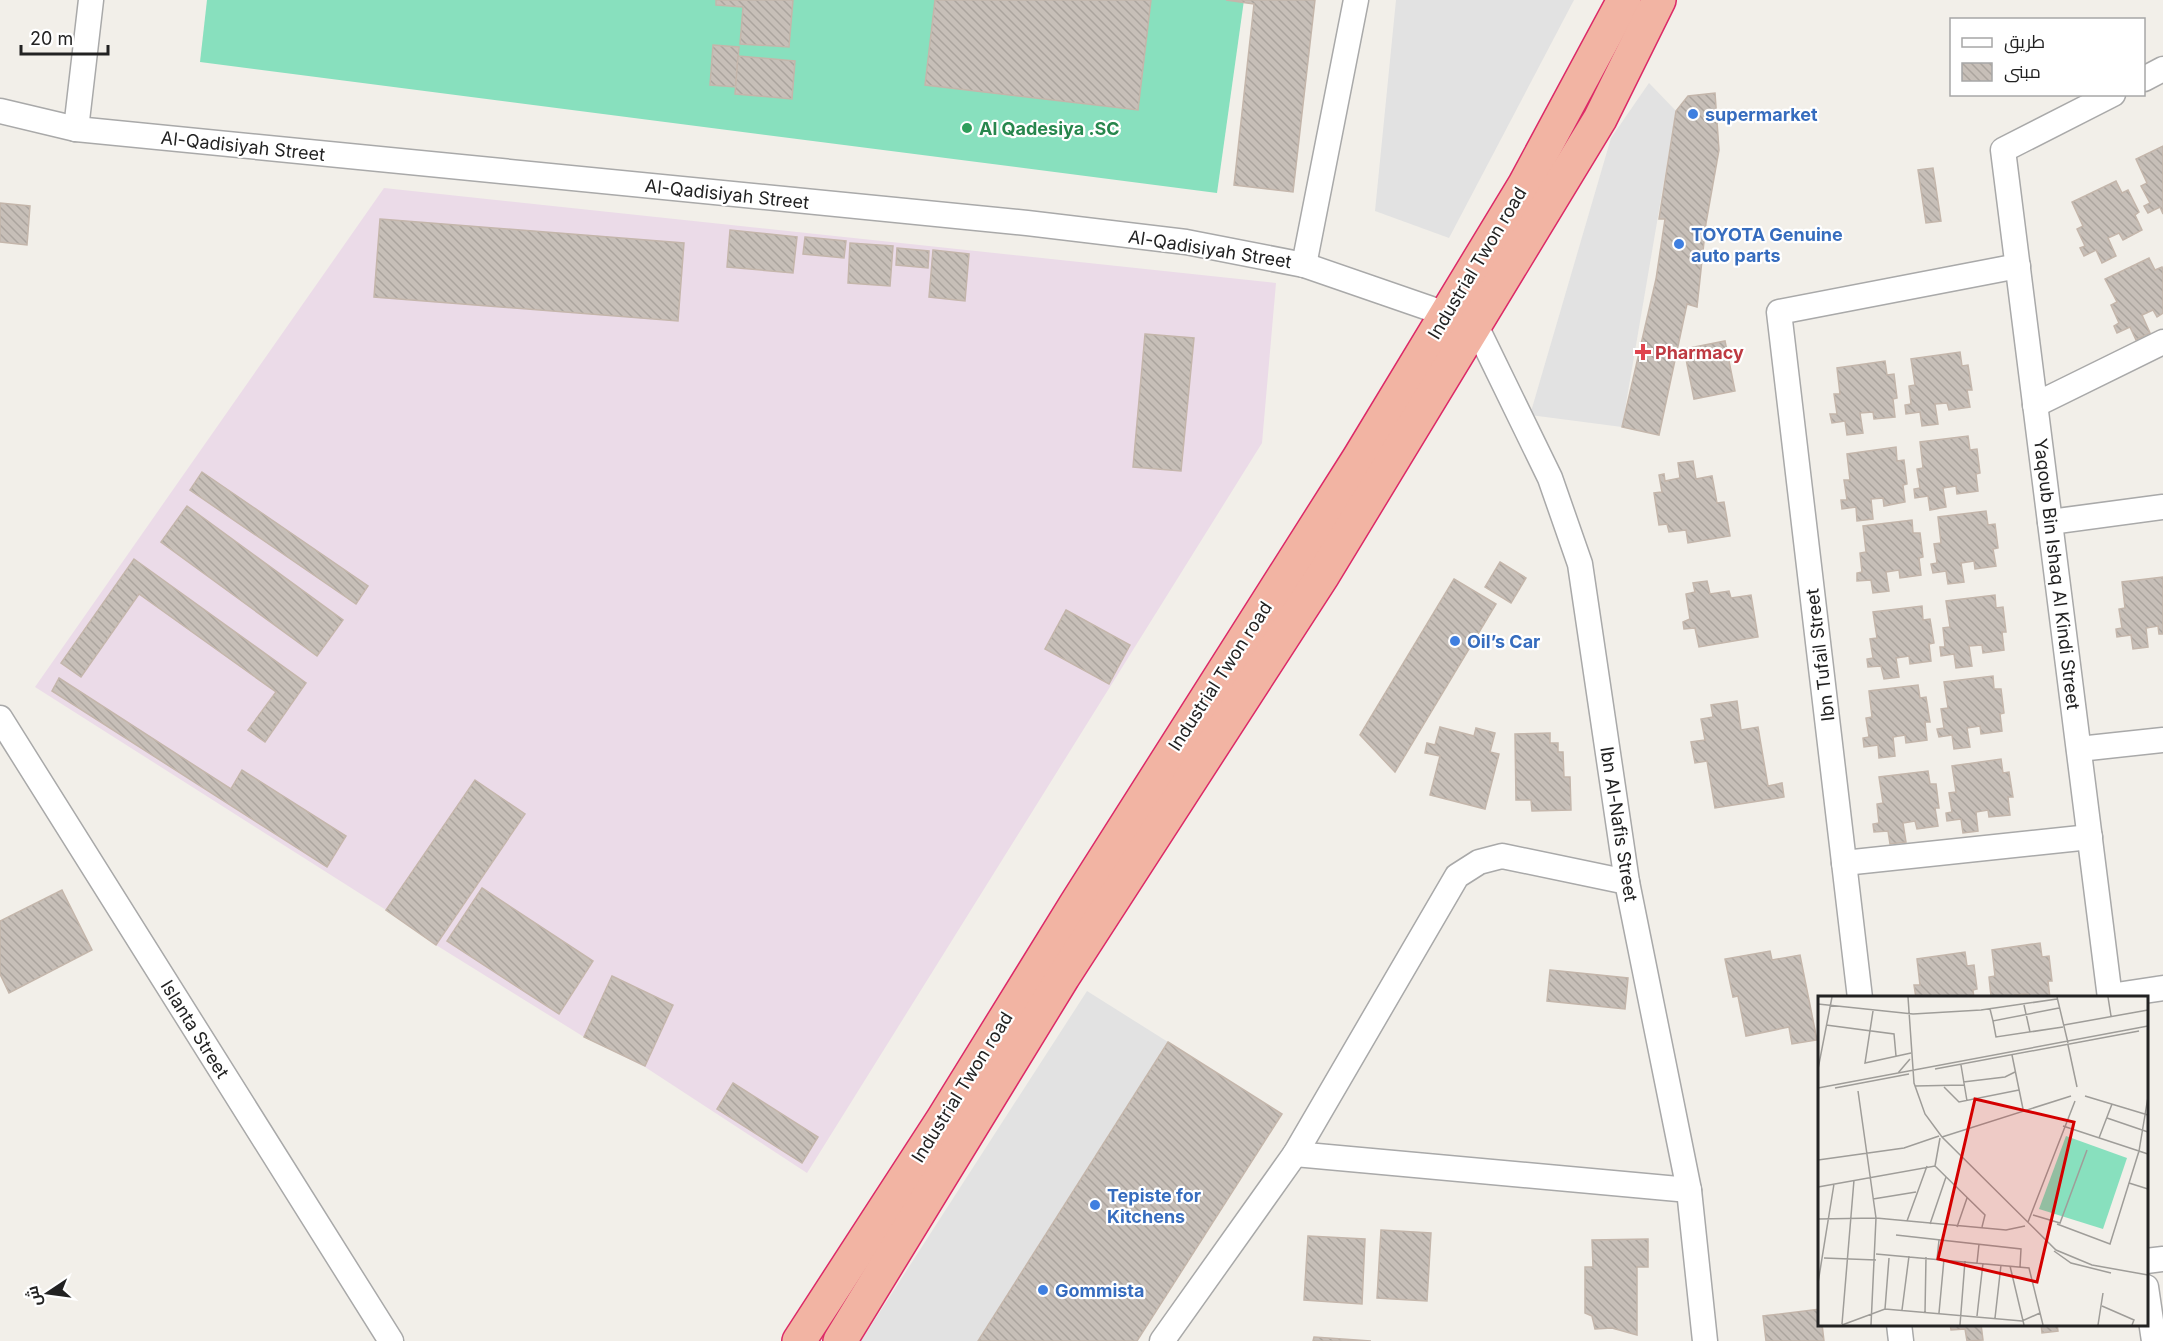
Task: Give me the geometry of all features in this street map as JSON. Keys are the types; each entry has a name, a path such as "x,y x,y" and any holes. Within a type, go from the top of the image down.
{"highway":[{"name":"Industrial Twon road","path":"840,1341 1063,977 1323,574 1461,319 1525,184 1624,0"},
{"name":"Industrial Twon road","path":"799,1341 949,1109 1088,884 1359,458 1461,319 1600,119 1659,0"}],"street":[{"path":"76,129 91,0"},
{"path":"1304,265 1356,0"},
{"path":"2145,78 2163,69"},
{"name":"Yaqoub Bin Ishaq Al Kindi Street","path":"2109,96 2003,150 2110,996"},
{"name":"Al-Qadisiyah Street","path":"0,111 76,129 1027,223 1186,242 1304,265 1461,319"},
{"name":"Ibn Tufail Street","path":"1860,996 1779,312 2018,266"},
{"name":"Ibn Al-Nafis Street","path":"1461,319 1550,478 1580,564 1628,882 1689,1190 1705,1341"},
{"path":"2036,405 2163,342"},
{"path":"2050,522 2163,507"},
{"name":"Islanta Street","path":"0,718 391,1341"},
{"path":"2079,749 2163,740"},
{"path":"1844,863 2090,837"},
{"path":"1162,1341 1295,1154 1457,876 1479,862 1502,856 1628,882"},
{"path":"2116,996 2163,988"},
{"path":"1295,1154 1689,1190"},
{"path":"2148,1261 2163,1259"},
{"path":"2148,1300 2154,1341"},
{"path":"1899,1326 1901,1341"}],"shaded area":[{"path":"1396,0 1574,0 1449,238 1375,211"},
{"path":"1649,83 1676,111 1622,427 1530,415 1611,138"},
{"path":"384,188 1276,283 1262,443 807,1173 645,1067 584,1037 436,945 386,910 35,687"},
{"path":"1087,991 1168,1042 978,1341 861,1341"}],"green space":[{"name":"Al Qadesiya .SC","path":"207,0 1244,0 1217,193 200,62"}],"building":[{"path":"716,0 793,0 789,47 740,44 743,7 716,5"},
{"path":"935,0 1151,0 1138,110 925,85"},
{"path":"1226,0 1315,0 1293,192 1234,185 1254,4"},
{"path":"713,45 739,47 736,87 710,85"},
{"path":"738,56 795,61 792,99 735,94"},
{"path":"1715,93 1719,150 1706,223 1697,307 1687,304 1659,435 1622,427 1656,279 1665,219 1659,219 1676,111 1688,96"},
{"path":"2163,146 2163,214 2160,207 2148,213 2144,206 2150,203 2141,186 2147,183 2136,159"},
{"path":"1933,168 1941,221 1926,223 1918,170"},
{"path":"2116,181 2122,193 2128,190 2139,212 2135,215 2142,230 2123,240 2119,233 2108,238 2116,256 2102,263 2096,250 2084,256 2080,248 2085,246 2077,229 2083,226 2072,202"},
{"path":"0,203 30,206 27,245 0,242"},
{"path":"380,219 684,243 678,321 374,297"},
{"path":"730,230 797,237 793,273 727,267"},
{"path":"805,237 846,241 844,258 803,254"},
{"path":"850,243 893,246 890,286 848,283"},
{"path":"897,248 929,251 928,268 896,265"},
{"path":"933,250 969,254 965,301 929,297"},
{"path":"2149,258 2155,270 2162,267 2163,270 2163,313 2157,317 2153,310 2142,315 2150,333 2136,340 2130,327 2117,333 2114,326 2119,323 2111,305 2117,302 2105,279"},
{"path":"1145,334 1194,338 1181,471 1133,467"},
{"path":"1725,341 1735,391 1694,399 1684,349"},
{"path":"1960,352 1962,366 1968,365 1972,390 1967,390 1970,407 1949,410 1947,403 1935,404 1938,424 1922,426 1920,412 1906,414 1905,405 1911,404 1909,386 1915,385 1911,359"},
{"path":"1885,361 1887,375 1894,374 1897,398 1893,399 1895,417 1874,419 1873,412 1860,413 1863,433 1847,435 1845,421 1832,423 1830,414 1837,414 1834,394 1840,394 1837,368"},
{"path":"1968,436 1970,450 1977,449 1980,473 1976,474 1978,491 1957,494 1956,486 1943,488 1946,507 1930,510 1928,496 1915,498 1914,489 1920,488 1917,469 1923,468 1920,442"},
{"path":"1896,447 1897,461 1904,460 1907,484 1903,485 1905,502 1884,506 1883,498 1871,499 1873,519 1857,521 1856,507 1842,509 1841,500 1847,500 1844,480 1850,480 1847,454"},
{"path":"1693,461 1696,479 1712,476 1717,503 1724,502 1730,536 1688,543 1686,530 1669,532 1667,524 1659,525 1654,493 1662,492 1659,475 1664,474 1665,481 1680,478 1678,463"},
{"path":"202,472 368,586 356,604 190,490"},
{"path":"187,506 343,620 317,656 161,542"},
{"path":"1986,511 1988,525 1995,524 1998,548 1993,549 1996,566 1975,569 1974,561 1961,563 1964,582 1948,584 1946,571 1933,573 1931,564 1937,563 1934,544 1941,543 1938,517"},
{"path":"1912,520 1913,533 1920,533 1923,557 1919,558 1921,575 1900,578 1899,570 1886,572 1889,591 1873,593 1871,580 1857,581 1857,573 1862,572 1860,553 1866,552 1863,526"},
{"path":"134,559 306,683 265,742 248,730 276,692 139,594 81,677 61,663"},
{"path":"1500,562 1526,578 1511,603 1485,587"},
{"path":"2163,577 2163,634 2159,634 2158,626 2146,628 2148,647 2133,649 2131,635 2117,637 2116,629 2122,628 2119,609 2125,608 2122,582"},
{"path":"1454,579 1496,604 1395,772 1360,735"},
{"path":"1707,581 1710,594 1729,591 1731,598 1751,595 1758,637 1699,647 1695,628 1684,629 1683,622 1690,619 1686,594 1695,592 1693,583"},
{"path":"1995,595 1996,608 2003,607 2006,632 2002,632 2004,650 1983,653 1982,645 1969,646 1972,666 1956,668 1954,654 1941,656 1940,647 1945,647 1943,628 1950,627 1946,601"},
{"path":"1922,606 1923,620 1930,619 1934,643 1929,644 1931,661 1910,664 1909,656 1896,658 1899,677 1884,679 1881,666 1868,667 1867,659 1873,658 1870,639 1877,638 1873,612"},
{"path":"1066,610 1130,645 1109,684 1045,649"},
{"path":"1993,676 1994,689 2001,689 2004,713 2000,714 2002,731 1981,734 1980,726 1967,728 1970,747 1954,749 1952,735 1939,737 1937,729 1944,728 1941,709 1948,708 1944,682"},
{"path":"59,678 231,789 242,770 346,836 327,867 52,691"},
{"path":"1918,685 1920,698 1926,697 1930,722 1925,722 1927,740 1906,743 1905,735 1893,737 1895,756 1879,758 1878,745 1864,747 1863,738 1869,737 1866,718 1872,717 1869,691"},
{"path":"1737,701 1741,730 1758,727 1768,786 1782,783 1784,797 1715,808 1707,761 1695,763 1691,742 1705,740 1701,719 1713,717 1711,705"},
{"path":"1440,727 1474,736 1476,728 1495,733 1490,752 1499,754 1485,809 1430,795 1440,756 1425,753 1427,743 1435,745"},
{"path":"1550,733 1550,743 1558,743 1558,752 1563,752 1564,777 1570,777 1571,810 1532,811 1531,800 1516,800 1515,734"},
{"path":"2001,759 2003,773 2009,772 2013,797 2008,797 2010,815 1989,817 1988,810 1976,812 1978,831 1963,833 1961,819 1947,821 1946,813 1952,812 1949,793 1956,792 1952,766"},
{"path":"1928,771 1930,784 1936,784 1939,808 1935,808 1938,826 1917,829 1915,821 1903,823 1906,842 1890,844 1888,831 1874,832 1873,824 1879,823 1877,804 1883,803 1879,777"},
{"path":"475,780 525,814 436,945 386,910"},
{"path":"482,888 593,961 559,1014 447,941"},
{"path":"62,890 92,950 9,993 0,974 0,921"},
{"path":"2040,943 2042,957 2049,956 2052,981 2048,981 2050,996 2028,996 2028,994 1991,996 1989,977 1995,976 1992,950"},
{"path":"1770,951 1772,960 1800,955 1817,1040 1792,1044 1789,1027 1746,1036 1738,996 1733,997 1725,959"},
{"path":"1965,952 1967,966 1974,965 1977,989 1973,990 1974,996 1916,996 1914,985 1920,985 1917,959"},
{"path":"1550,970 1628,978 1625,1009 1547,1001"},
{"path":"612,976 673,1005 645,1066 584,1037"},
{"path":"1168,1042 1282,1114 1137,1341 978,1341"},
{"path":"733,1083 818,1137 802,1163 717,1109"},
{"path":"1381,1230 1431,1233 1427,1301 1377,1298"},
{"path":"1308,1236 1365,1239 1362,1304 1304,1300"},
{"path":"1648,1239 1648,1267 1637,1267 1637,1335 1612,1328 1595,1329 1592,1316 1585,1313 1585,1267 1593,1267 1592,1240"},
{"path":"1818,1309 1818,1326 1822,1326 1824,1341 1766,1341 1763,1316"},
{"path":"1950,1326 1981,1326 1983,1340 1967,1341 1965,1329 1951,1330"},
{"path":"2041,1326 2057,1326 2058,1331 2042,1333"},
{"path":"1314,1337 1371,1341 1313,1341"}],"place":[{"name":"supermarket","path":"1693,114"},
{"name":"Al Qadesiya .SC","path":"967,128"},
{"name":"TOYOTA Genuine auto parts","path":"1679,244"},
{"name":"Pharmacy","path":"1643,352"},
{"name":"Oil’s Car","path":"1455,641"},
{"name":"Tepiste for Kitchens","path":"1095,1205"},
{"name":"Gommista","path":"1043,1290"}]}
